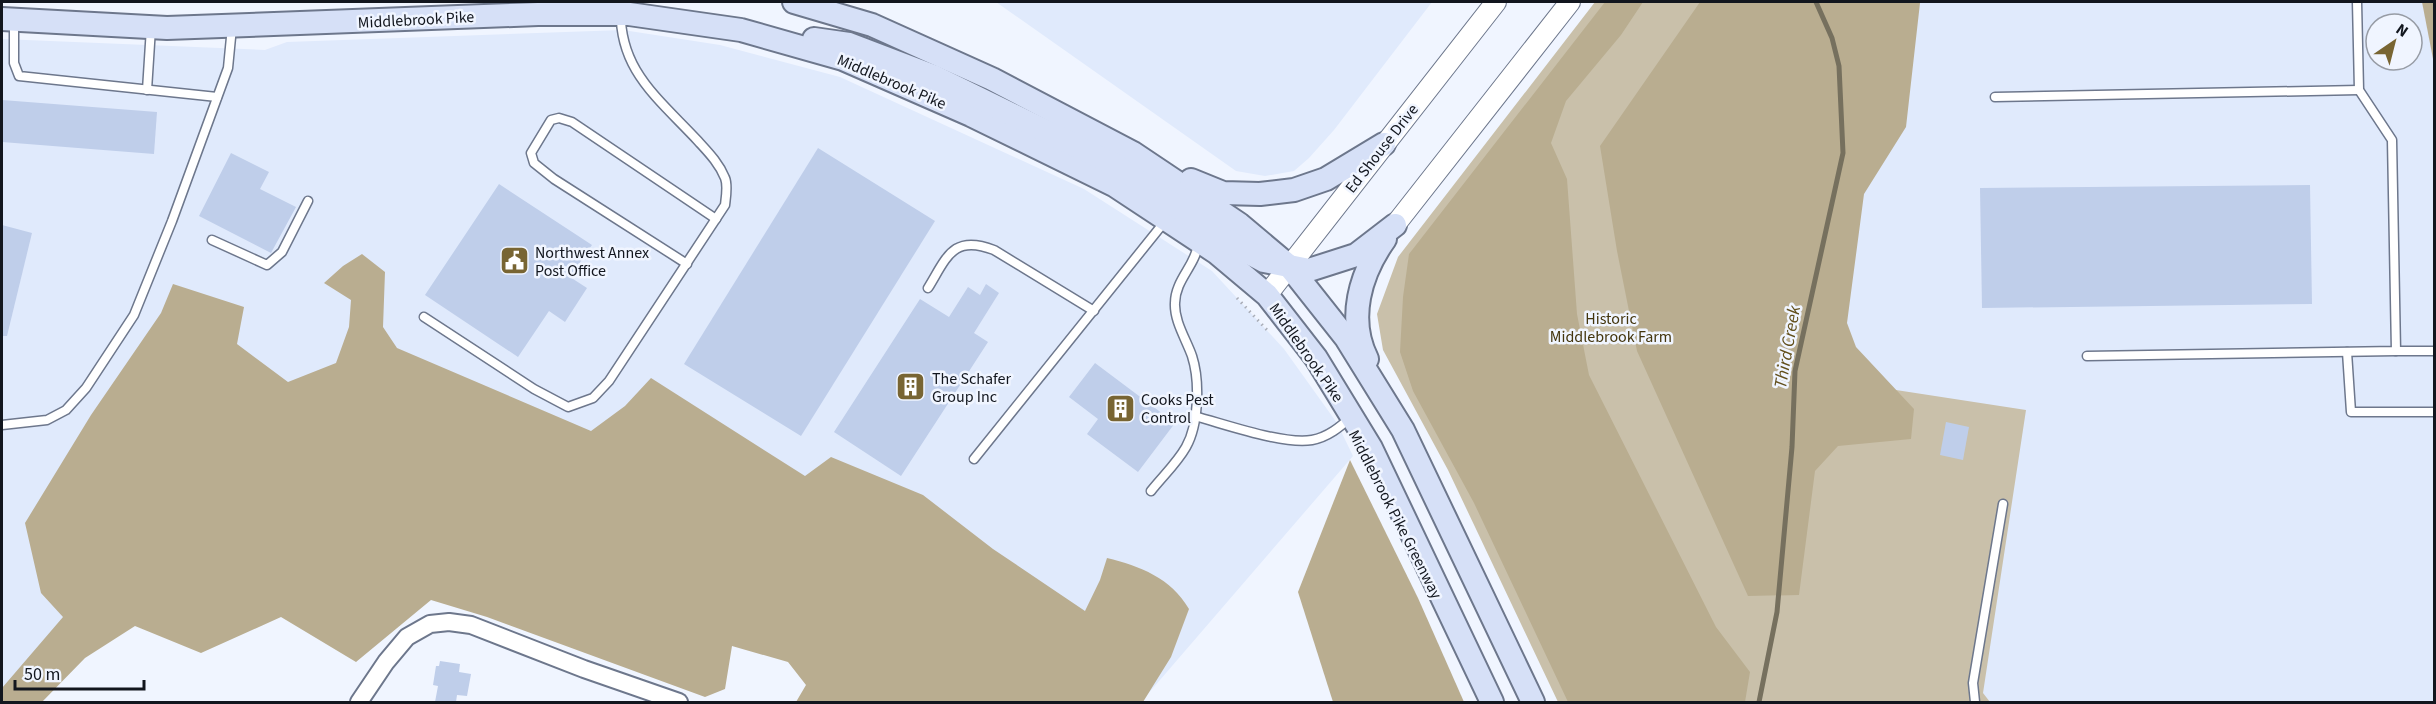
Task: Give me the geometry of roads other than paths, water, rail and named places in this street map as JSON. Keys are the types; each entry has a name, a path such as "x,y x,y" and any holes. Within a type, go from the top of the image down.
{"main road":[{"path":"794,2 872,25 992,79 1145,161 1239,224 1290,266 1346,338 1403,430"},
{"name":"Middlebrook Pike","path":"8,20 151,27 232,26 538,14 620,8 741,30 843,59 971,115 1114,185 1198,240 1267,295 1316,358 1371,448 1492,702"},
{"path":"741,30 849,44 933,76 1117,166 1230,243 1264,261 1309,270 1356,255 1395,225"},
{"path":"1145,161 1223,193 1260,194 1294,190 1326,178 1384,144"},
{"path":"1395,225 1371,259 1358,296 1360,345 1533,702"}],"street":[{"name":"Ed Shouse Drive","path":"1267,295 1496,2"},
{"path":"1395,225 1570,2"},
{"path":"359,702 386,662 407,637 430,624 449,622 471,625 584,669 679,702"}],"lane":[{"path":"2357,2 2359,90 2392,140 2396,351"},
{"path":"424,317 534,389 568,407 593,398 609,381 725,205 726,179 713,158 643,84 630,62 620,8"},
{"path":"8,20 14,63 19,76 217,97"},
{"path":"2,425 47,420 66,410 86,388 116,346 134,315 168,232 228,68 232,26"},
{"path":"147,90 151,27"},
{"path":"1995,98 2359,90"},
{"path":"687,264 554,179 534,163 531,153 536,140 551,120 560,118 572,122 716,219"},
{"path":"212,240 267,265 282,252 308,201"},
{"path":"974,459 1167,219"},
{"path":"1151,491 1187,447 1194,416 1196,393 1194,362 1174,304 1177,287 1197,252 1198,240"},
{"path":"928,288 955,249 960,245 981,244 1094,311"},
{"path":"2086,356 2434,351"},
{"path":"2347,352 2351,412 2434,412"},
{"path":"1194,416 1285,439 1311,440 1340,428 1352,416"},
{"path":"1975,702 1974,683 2003,504"}],"waterway":[{"name":"Third Creek","path":"1759,702 1777,612 1792,447 1795,371 1843,153 1839,66 1832,38 1816,2"}],"place":[{"name":"Northwest Annex Post Office","path":"514,261"},
{"name":"The Schafer Group Inc","path":"911,387"},
{"name":"Cooks Pest Control","path":"1120,408"}],"park label":[{"name":"Historic Middlebrook Farm","path":"1611,327"}]}
